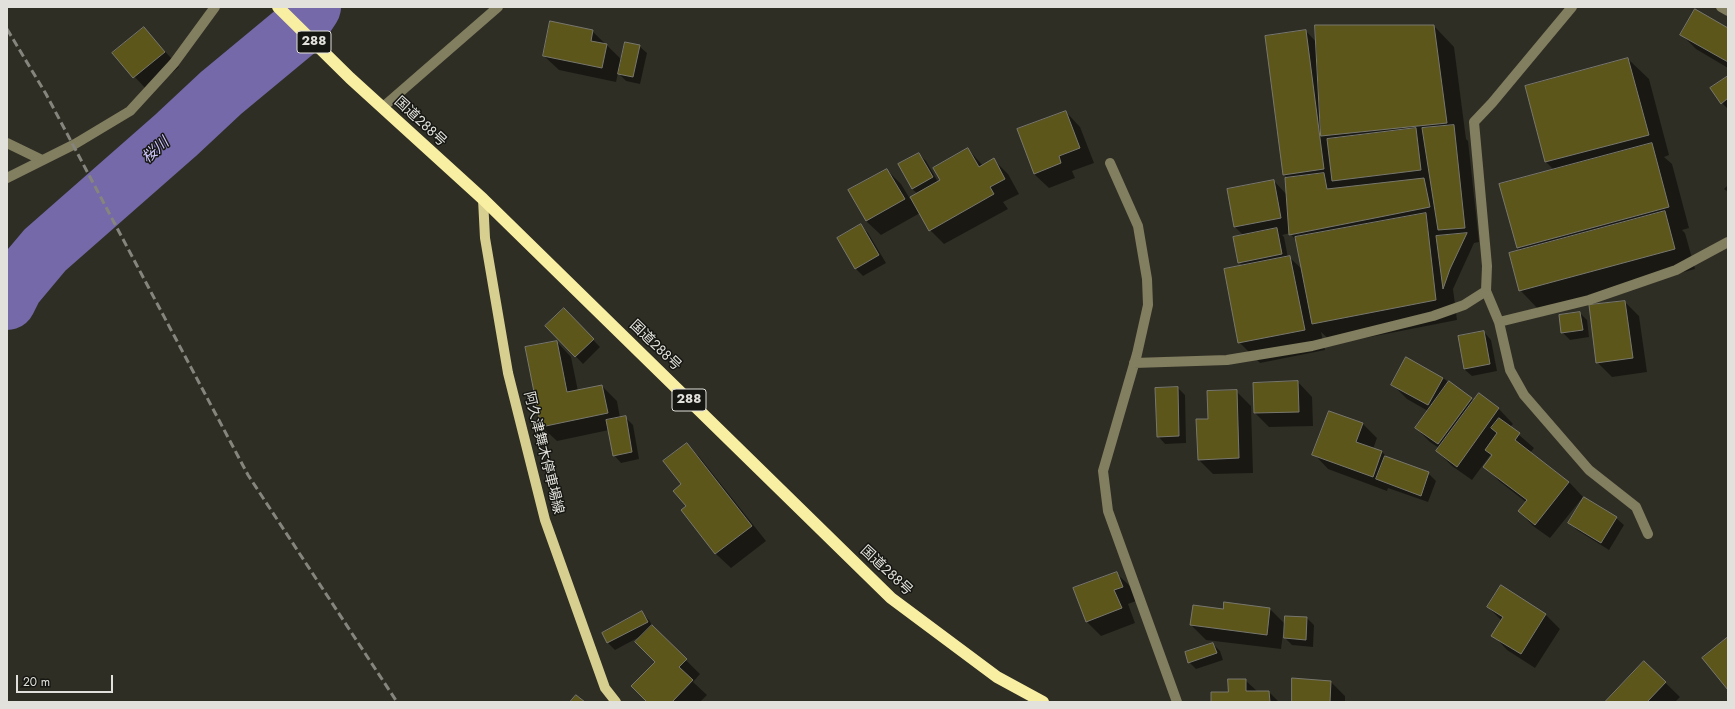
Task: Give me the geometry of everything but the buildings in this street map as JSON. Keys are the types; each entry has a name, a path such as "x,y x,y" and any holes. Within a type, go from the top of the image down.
{"highway":[{"name":"国道288号","path":"278,7 350,78 483,199 891,598 997,676 1044,702"}],"main road":[{"name":"阿久津舞木停車場線","path":"483,199 485,238 508,373 545,520 605,688 616,702"}],"street":[{"path":"7,178 75,144 130,111 174,63 215,7"},
{"path":"383,107 498,7"},
{"path":"1572,7 1497,97 1474,122 1487,266 1486,292 1499,322 1510,370 1524,395 1589,470 1636,507 1648,534"},
{"path":"1721,7 1728,11"},
{"path":"7,143 42,160"},
{"path":"1110,163 1138,226 1147,279 1148,306 1134,363 1103,471 1105,494 1111,518 1177,702"},
{"path":"1499,322 1588,300 1676,270 1728,242"},
{"path":"1134,363 1227,360 1312,346 1434,316 1464,305 1486,292"}],"waterway":[{"name":"桜川","path":"7,301 14,287 45,250 176,135 221,93 297,30 312,7"}],"railway":[{"path":"7,29 46,94 248,475 397,702"}]}
